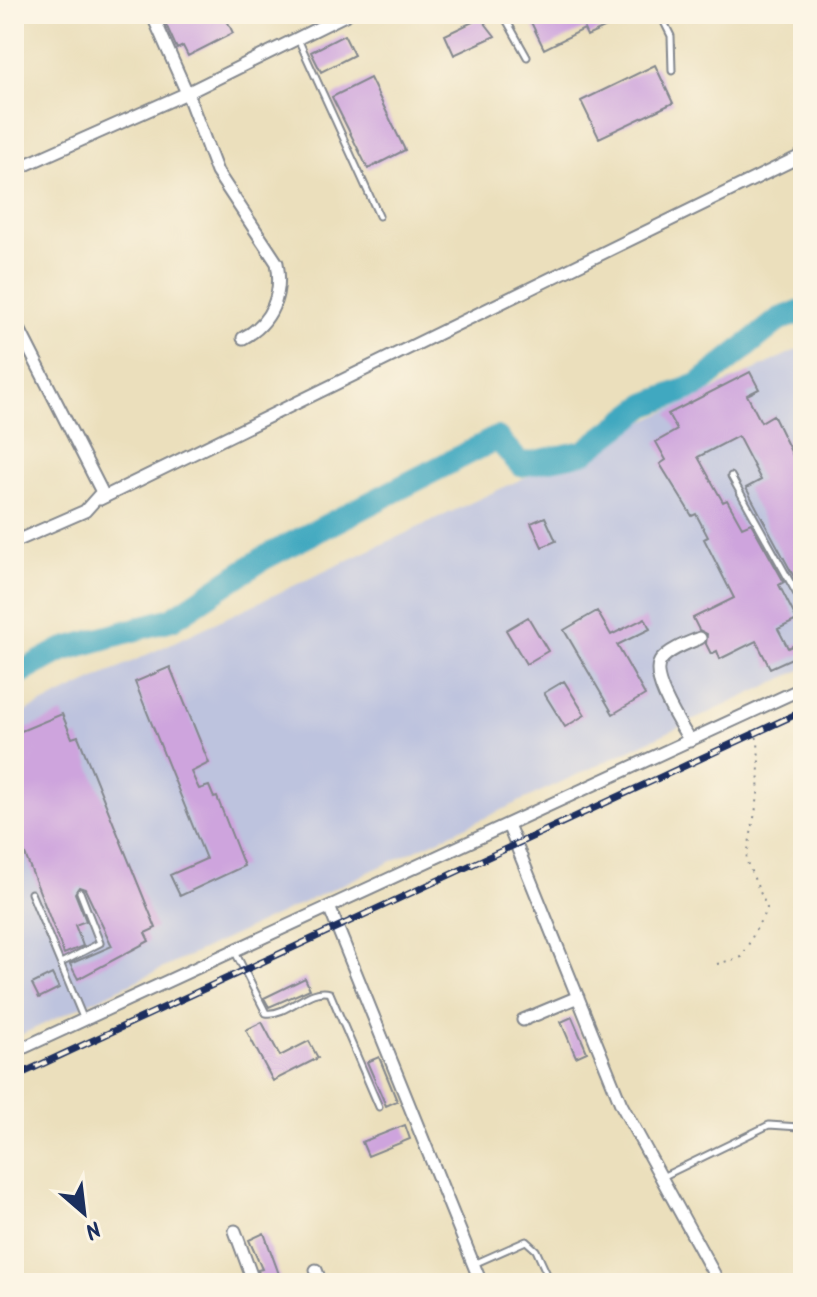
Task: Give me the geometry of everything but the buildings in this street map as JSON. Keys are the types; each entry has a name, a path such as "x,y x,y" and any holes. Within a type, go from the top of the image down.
{"street":[{"path":"152,14 217,172 277,263 279,280 271,311 258,329 243,338"},
{"path":"14,170 187,93 347,14"},
{"path":"14,542 85,511 100,499 803,155"},
{"path":"14,319 102,488 100,499"},
{"path":"690,741 673,712 657,671 661,659 668,653 700,638"},
{"path":"14,1052 509,827 803,688"},
{"path":"509,827 621,1104 719,1283"},
{"path":"330,909 481,1283"},
{"path":"523,1020 578,997"},
{"path":"235,1231 254,1283"},
{"path":"316,1270 321,1283"}],"lane":[{"path":"503,14 527,57"},
{"path":"660,14 671,36 672,71"},
{"path":"298,38 379,216"},
{"path":"731,476 803,605"},
{"path":"61,963 100,943 80,892"},
{"path":"31,893 84,1021"},
{"path":"235,952 266,1013 277,1013 320,991 330,993 379,1107"},
{"path":"662,1177 769,1125 799,1127"},
{"path":"474,1264 526,1241 536,1250 551,1283"}],"path":[{"path":"717,964 742,957 767,908 746,860 758,797 759,763 758,740 743,715"}],"shaded area":[{"path":"803,347 803,669 14,1038 14,717"}],"waterway":[{"path":"14,676 62,650 172,619 264,558 497,438 521,465 584,452 646,405 698,385 780,319 803,311"}],"railway":[{"path":"14,1077 803,711"}]}
